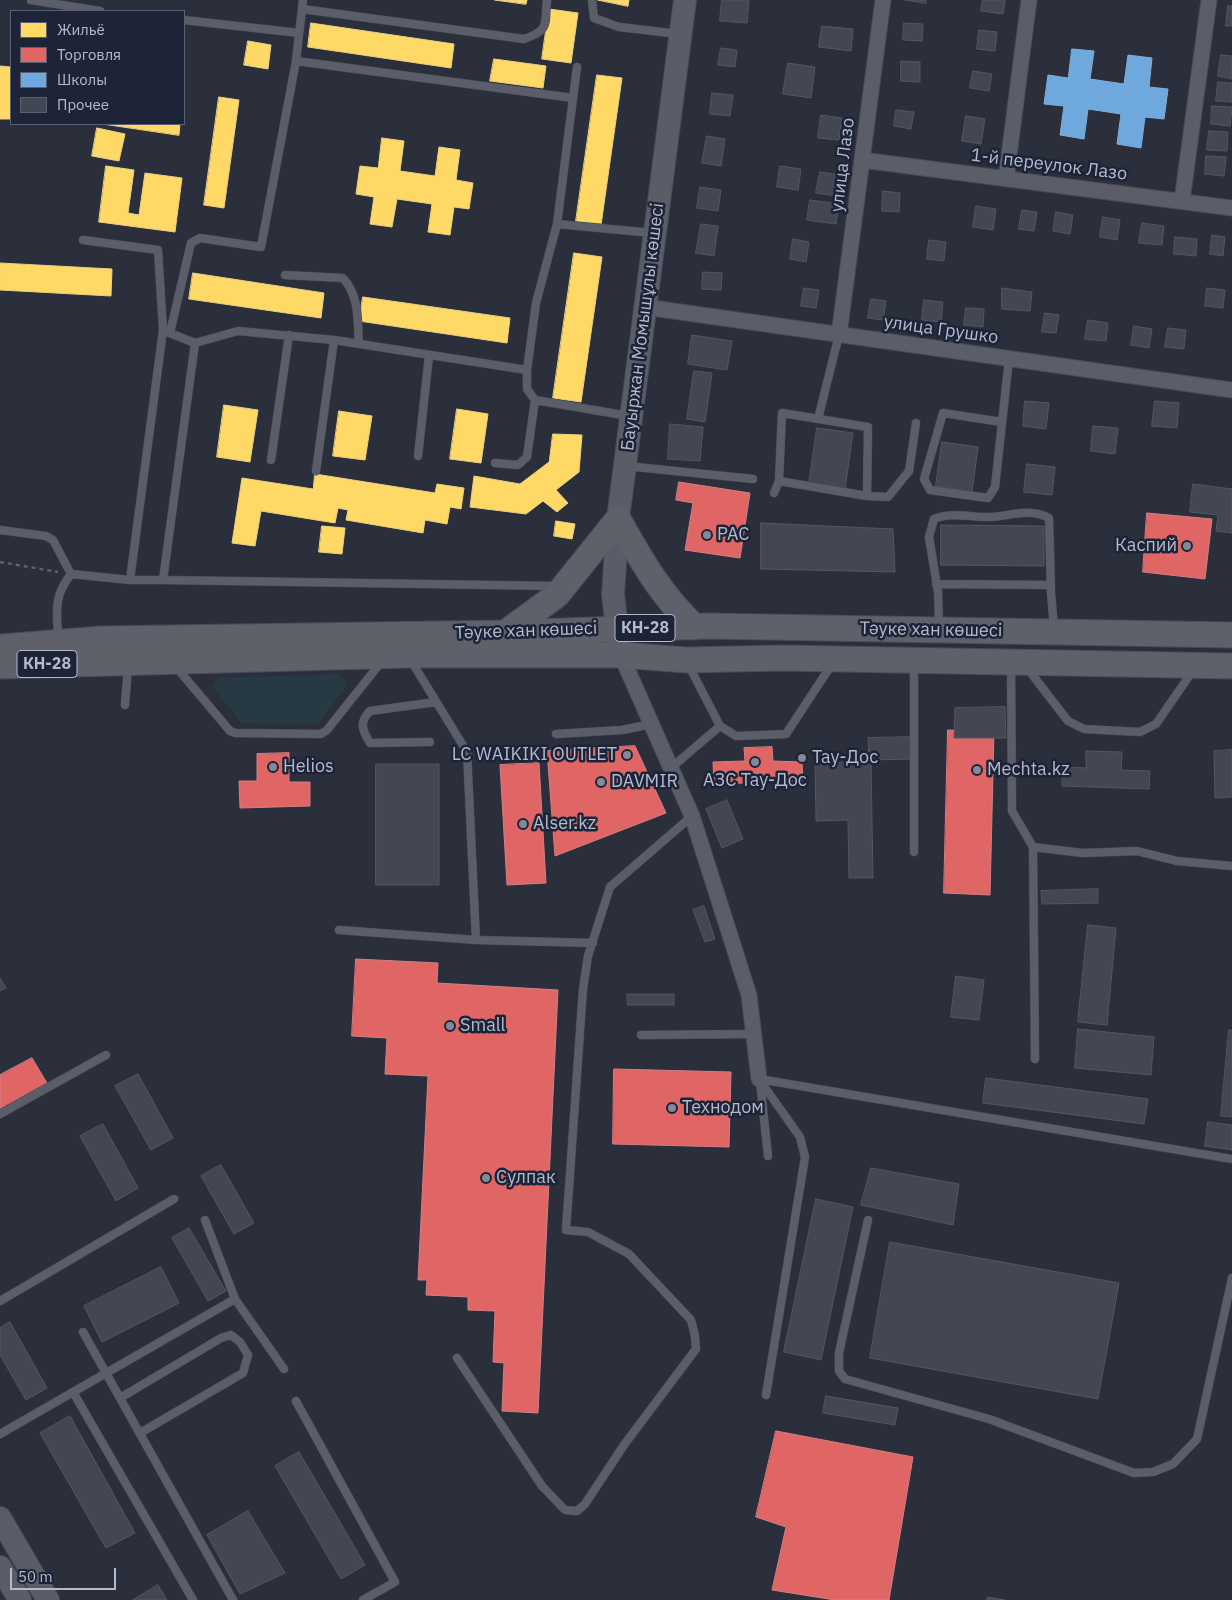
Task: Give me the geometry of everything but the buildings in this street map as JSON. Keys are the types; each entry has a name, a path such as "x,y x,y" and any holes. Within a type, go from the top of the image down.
{"main road":[{"path":"505,633 557,595 618,519 649,574 676,610 694,627"},
{"name":"Тәуке хан көшесі","path":"0,648 102,639 505,633 694,627 1232,635"},
{"name":"Тәуке хан көшесі","path":"0,666 170,660 621,655 686,660 834,659 1232,666"},
{"path":"0,684 94,663"}],"street":[{"name":"Бауыржан Момышұлы көшесі","path":"621,655 615,629 613,594 618,519 685,0"},
{"name":"улица Лазо","path":"839,335 883,0"},
{"path":"1006,179 1029,0"},
{"path":"1182,201 1209,0"},
{"name":"1-й переулок Лазо","path":"862,160 1232,208"},
{"name":"улица Грушко","path":"645,307 1232,390"},
{"path":"621,655 692,816 749,996 759,1079"},
{"path":"0,1518 48,1600"},
{"path":"1,1571 20,1600"}],"lane":[{"path":"31,0 94,10"},
{"path":"130,580 167,332 191,243 200,238 261,247 296,62 303,0"},
{"path":"302,9 524,39 537,34 547,22 547,0"},
{"path":"592,0 594,18 620,27 681,34"},
{"path":"185,20 299,33"},
{"path":"296,62 573,98"},
{"path":"577,67 557,224 536,303 526,370 527,389 535,400 631,417"},
{"path":"557,224 655,234"},
{"path":"83,240 158,250 167,332"},
{"path":"286,275 343,278 352,288 356,299 359,344"},
{"path":"167,332 196,343 238,331 334,340 526,370"},
{"path":"818,419 839,335"},
{"path":"271,460 289,336"},
{"path":"316,471 334,340"},
{"path":"163,580 196,343"},
{"path":"418,456 429,356"},
{"path":"1002,422 943,413 924,479 930,490 988,498 996,487 1009,359"},
{"path":"495,463 518,465 527,457 535,400"},
{"path":"774,493 779,481 782,413 868,427 867,496"},
{"path":"779,481 867,496 888,497 909,472 916,424"},
{"path":"625,466 754,479"},
{"path":"940,630 929,536 934,519 944,515 990,517 1020,512 1042,514 1049,518 1054,632"},
{"path":"0,530 46,536 53,540 71,574"},
{"path":"71,574 130,580 564,586"},
{"path":"59,643 57,598 60,588 71,574"},
{"path":"936,584 1051,585"},
{"path":"170,660 230,731 235,733 321,734 327,730 397,656 436,702 467,752 476,940"},
{"path":"686,660 720,726 736,736 786,734 834,659"},
{"path":"914,660 914,852"},
{"path":"125,705 128,661"},
{"path":"1017,662 1068,720 1084,729 1140,732 1156,724 1197,666"},
{"path":"1017,662 1012,811 1033,847 1034,1058"},
{"path":"430,742 370,743 362,726 363,718 370,711 436,702"},
{"path":"556,734 622,730 652,724"},
{"path":"672,767 720,726"},
{"path":"457,1358 542,1486 565,1510 577,1510 585,1504 624,1445 696,1349 691,1320 629,1254 588,1232 566,1230 588,956 610,887 692,816"},
{"path":"1033,847 1082,853 1137,851 1177,861 1232,866"},
{"path":"339,930 476,940 593,943"},
{"path":"641,1034 754,1034"},
{"path":"0,1114 106,1055"},
{"path":"759,1079 768,1156"},
{"path":"759,1079 1232,1159"},
{"path":"759,1079 800,1136 805,1157 766,1395"},
{"path":"0,1301 174,1200"},
{"path":"205,1220 235,1299 284,1369"},
{"path":"868,1220 839,1353 839,1371 845,1379 989,1419 1134,1473 1153,1472 1173,1464 1196,1439 1232,1278"},
{"path":"0,1434 235,1299"},
{"path":"83,1332 233,1600"},
{"path":"120,1398 221,1338 231,1335 240,1342 248,1355 243,1373 140,1433"},
{"path":"74,1392 193,1600"},
{"path":"296,1401 395,1582 363,1600"}],"path":[{"path":"0,562 71,574"}],"shaded area":[{"path":"339,674 348,684 318,724 241,723 213,687 217,678"}],"place":[{"name":"РАС","path":"707,535"},
{"name":"Каспий","path":"1187,546"},
{"name":"LC WAIKIKI OUTLET","path":"627,755"},
{"name":"Тау-Дос","path":"802,758"},
{"name":"АЗС Тау-Дос","path":"755,762"},
{"name":"Helios","path":"273,767"},
{"name":"Mechta.kz","path":"977,770"},
{"name":"DAVMIR","path":"601,782"},
{"name":"Alser.kz","path":"523,824"},
{"name":"Small","path":"450,1026"},
{"name":"Технодом","path":"672,1108"},
{"name":"Сулпак","path":"486,1178"}]}
